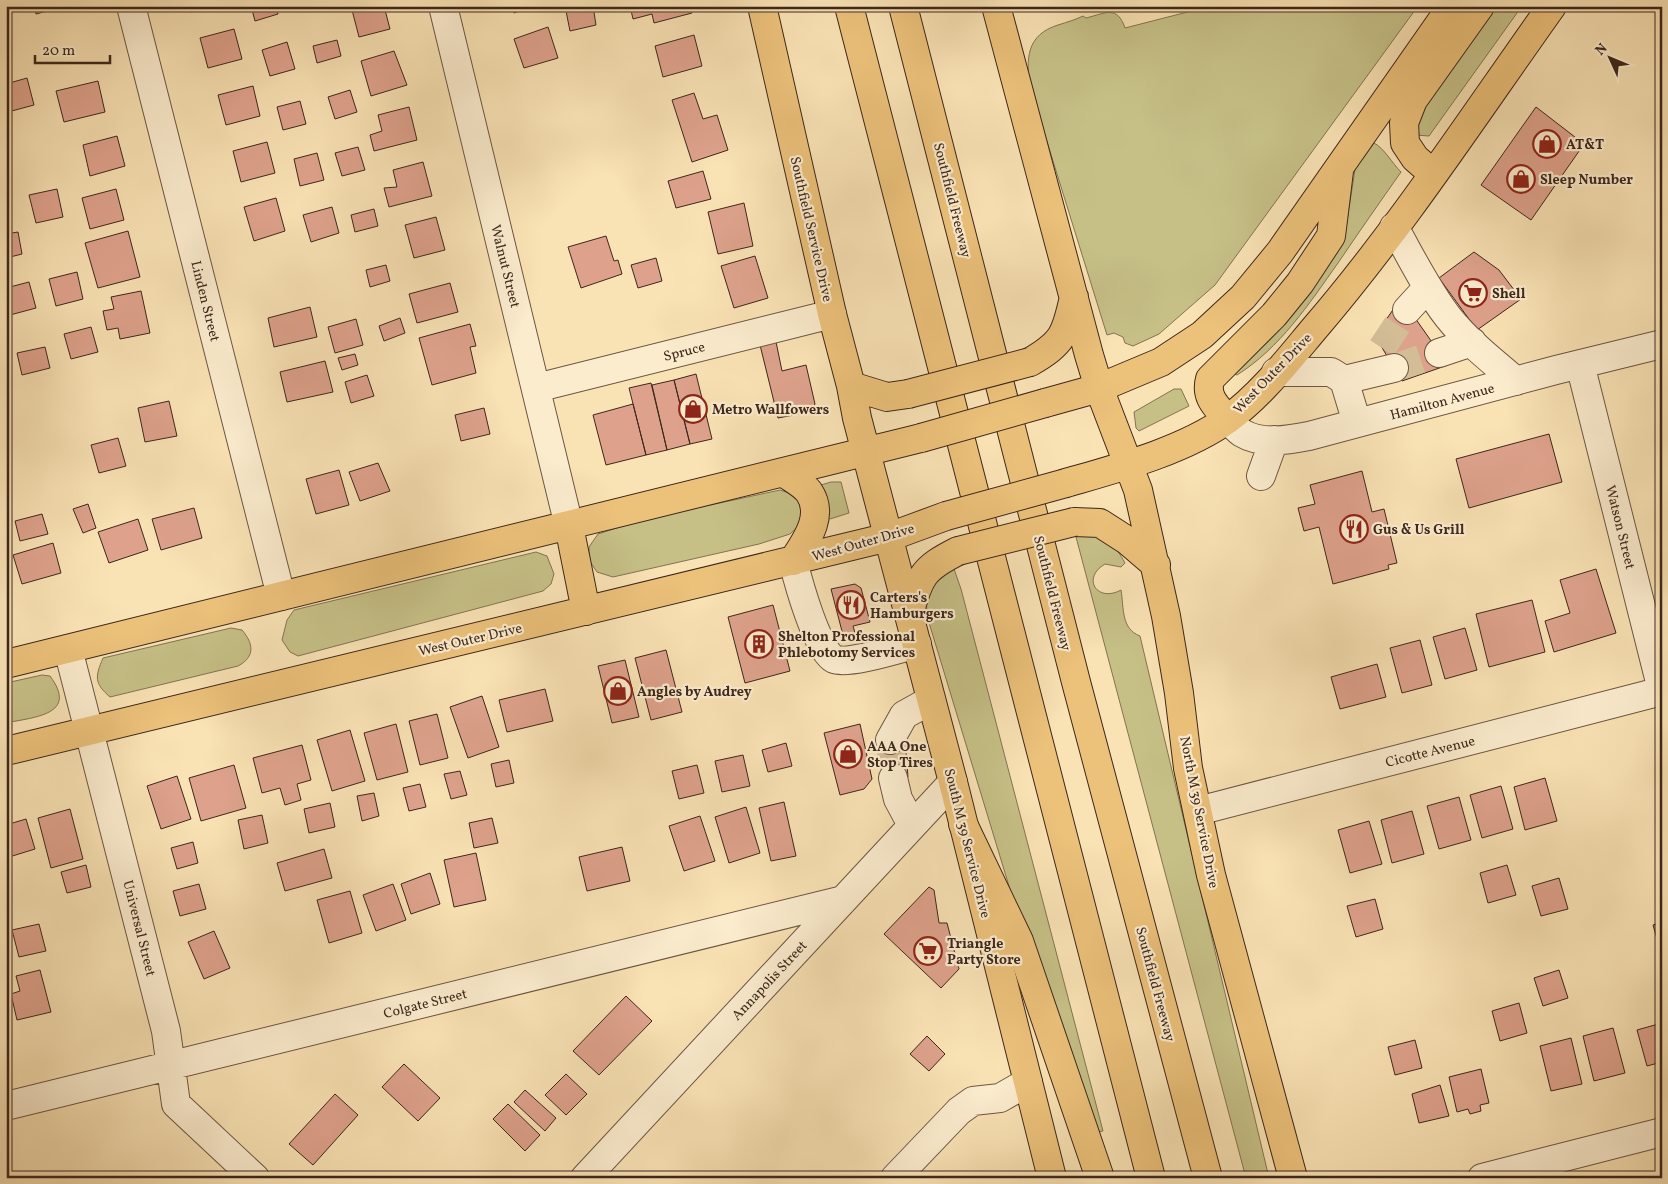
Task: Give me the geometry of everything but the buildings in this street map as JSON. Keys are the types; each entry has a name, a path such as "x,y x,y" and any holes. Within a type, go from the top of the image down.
{"main road":[{"name":"Southfield Service Drive","path":"762,6 832,314 866,452"},
{"path":"850,6 1151,1178"},
{"name":"Southfield Freeway","path":"903,6 1076,682 1208,1178"},
{"path":"996,6 1099,388"},
{"path":"6,664 921,438 1099,388 1161,362 1202,335 1243,297 1280,252 1452,6"},
{"path":"1432,173 1415,158 1405,143 1404,123 1413,100 1480,6"},
{"name":"West Outer Drive","path":"6,751 889,537 946,516 1129,465 1184,442 1228,419 1276,372 1332,309 1394,227 1552,6"},
{"path":"1228,419 1211,400 1207,389 1210,379 1274,315 1300,283 1330,236 1339,168"},
{"path":"851,386 887,397 908,394 1030,362 1052,349 1068,328 1074,295"},
{"name":"North M 39 Service Drive","path":"1099,388 1138,490 1156,565 1179,694 1188,768 1211,875 1292,1178"},
{"name":"South M 39 Service Drive","path":"866,452 953,782 1052,1178"},
{"path":"783,472 809,491 815,509 811,533 793,561"},
{"path":"909,614 918,583 934,563 958,551 1074,522 1100,523 1128,541 1156,565"},
{"path":"569,526 586,611"},
{"path":"963,824 1019,941 1100,1178"}],"street":[{"name":"Linden Street","path":"131,6 281,596"},
{"name":"Walnut Street","path":"443,6 569,526"},
{"path":"1394,227 1428,287 1448,317 1472,342 1516,381"},
{"path":"1407,310 1428,287"},
{"name":"Spruce","path":"536,388 832,314"},
{"path":"1439,353 1472,342"},
{"name":"Hamilton Avenue","path":"1228,419 1242,433 1281,441 1357,424 1662,344"},
{"path":"1276,372 1331,372 1354,377 1388,358"},
{"name":"Watson Street","path":"1580,364 1662,691"},
{"path":"1354,377 1357,424"},
{"path":"1261,476 1274,440"},
{"path":"793,561 802,596 824,651 835,660 855,659 917,644"},
{"name":"Universal Street","path":"68,649 166,1031 169,1066 176,1104 255,1178"},
{"name":"Cicotte Avenue","path":"1198,810 1662,691"},
{"path":"890,740 904,715 931,700"},
{"path":"893,778 898,799 912,825"},
{"name":"Annapolis Street","path":"585,1178 953,782"},
{"name":"Colgate Street","path":"6,1106 843,900"},
{"path":"895,1178 960,1111 973,1101 1000,1098 1028,1082"},
{"path":"1482,1178 1662,1132"}],"shaded area":[{"path":"1211,6 1418,6 1215,285 1159,334 1133,346 1125,343 1123,337 1114,333 1107,335 1030,87 1028,67 1030,49 1047,29 1083,16 1086,18 1110,12 1114,13 1122,21 1125,28"},
{"path":"1488,6 1522,6 1429,136 1415,135 1411,121"},
{"path":"1374,143 1385,152 1401,172 1293,324 1267,352 1252,364 1237,375 1231,373 1298,296 1346,228 1355,169"},
{"path":"1174,389 1181,389 1189,406 1139,431 1136,428 1134,412"},
{"path":"841,482 849,513 830,519 826,517 819,488 821,485"},
{"path":"780,490 795,495 804,511 801,524 790,534 759,544 613,577 597,572 589,560 589,547 598,534 641,520"},
{"path":"1082,534 1097,537 1108,542 1125,563 1121,567 1105,564 1094,576 1093,582 1099,591 1105,593 1121,590 1126,623 1134,633 1140,636 1269,1178 1246,1178 1076,537"},
{"path":"536,552 547,556 554,574 551,584 543,591 298,656 290,652 282,640 287,620 294,610"},
{"path":"954,569 961,589 1103,1131 1092,1133 1019,919 927,616 926,593 940,574"},
{"path":"231,628 242,630 249,640 251,650 247,659 238,666 110,697 99,684 97,675 103,658"},
{"path":"42,675 50,676 58,689 59,699 56,706 40,716 6,723 6,683"}],"tunnel":[{"path":"1382,348 1407,310"},
{"path":"1394,368 1439,353"},
{"path":"890,740 893,778"}],"place":[{"name":"AT&T","path":"1547,144"},
{"name":"Sleep Number","path":"1521,179"},
{"name":"Shell","path":"1473,293"},
{"name":"Metro Wallfowers","path":"693,409"},
{"name":"Gus & Us Grill","path":"1354,529"},
{"name":"Carters's Hamburgers","path":"851,605"},
{"name":"Shelton Professional Phlebotomy Services","path":"759,644"},
{"name":"Angles by Audrey","path":"618,691"},
{"name":"AAA One Stop Tires","path":"848,754"},
{"name":"Triangle Party Store","path":"928,951"}]}
